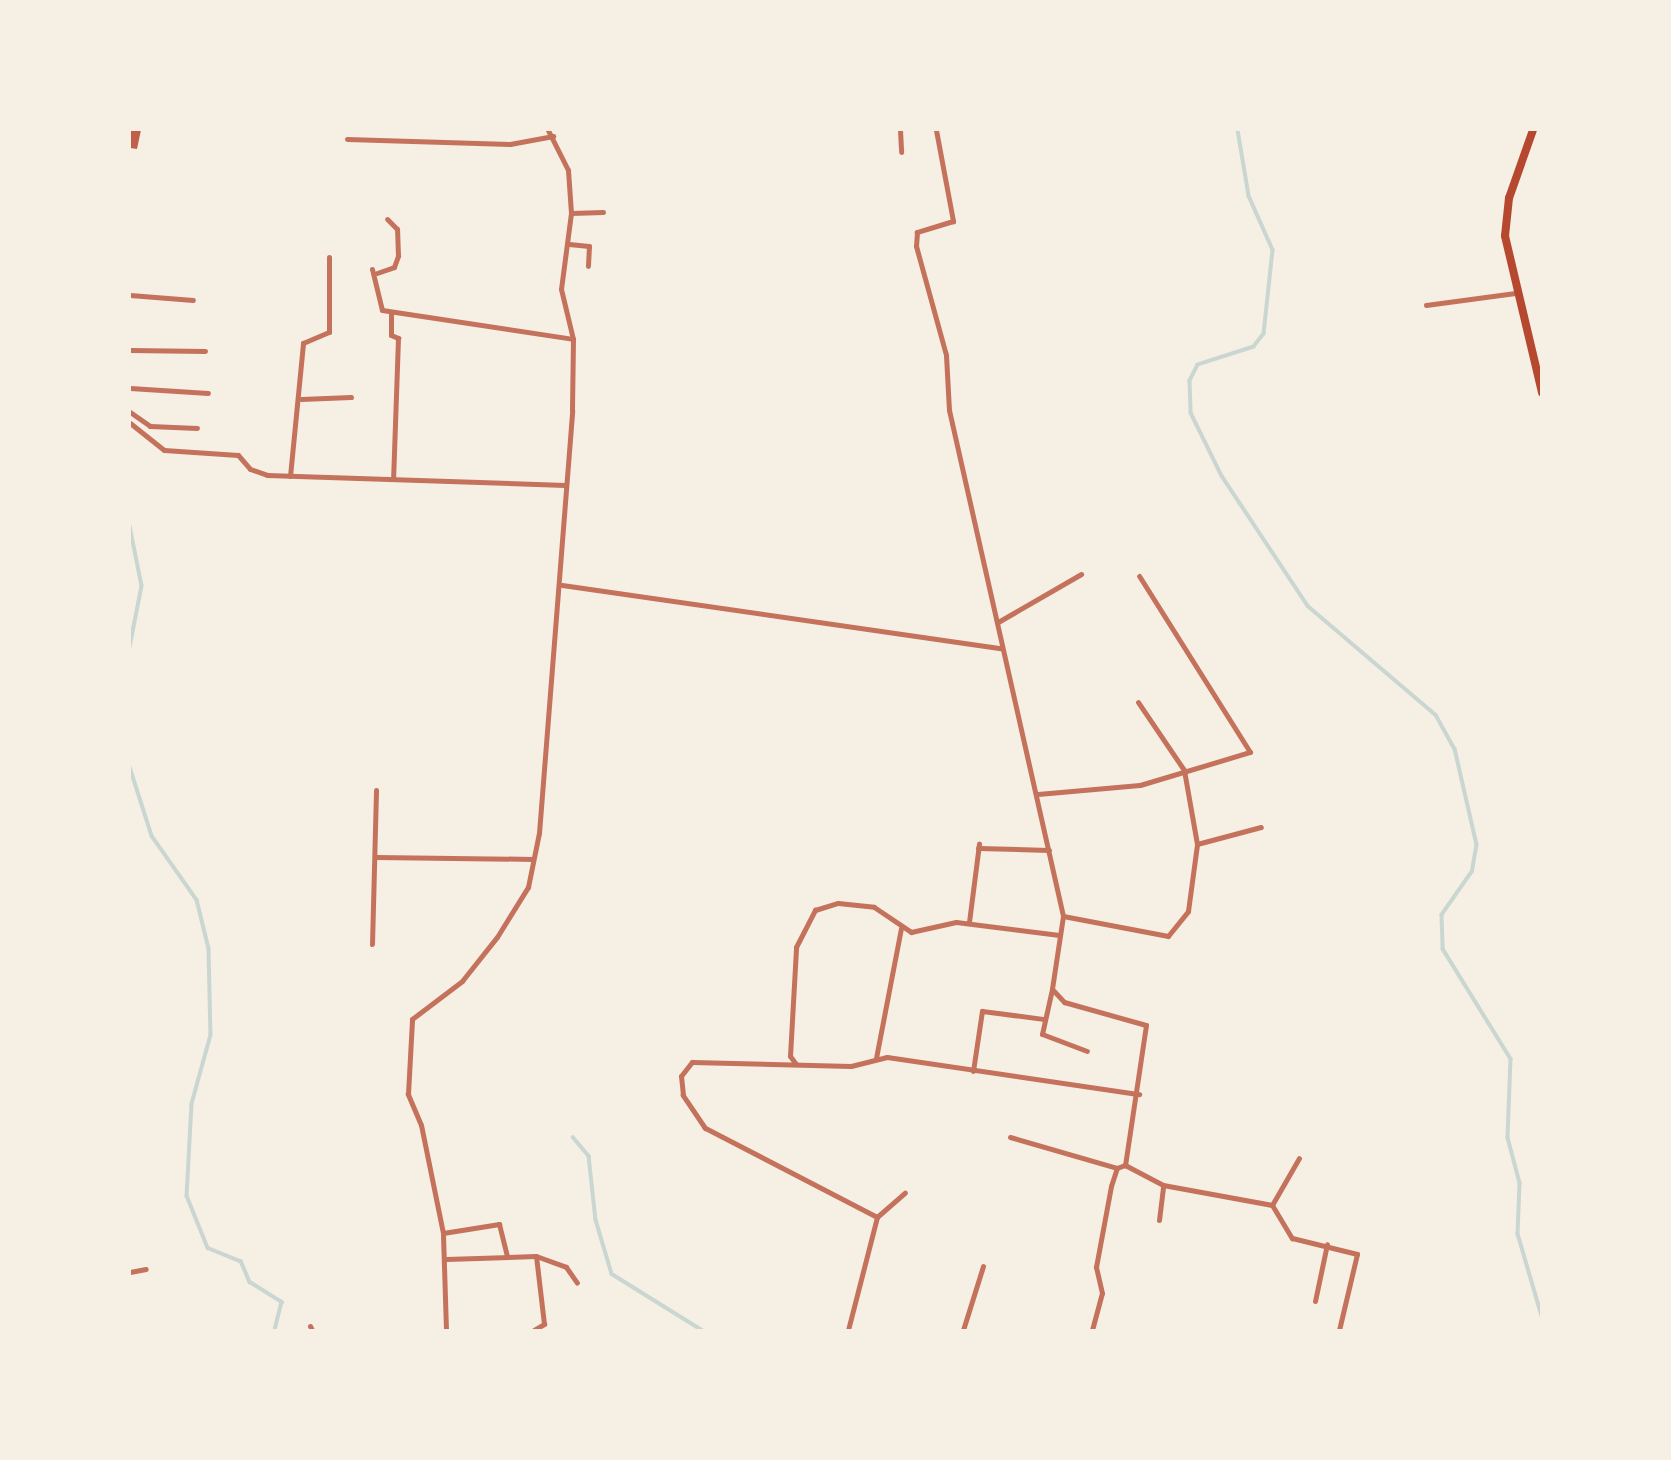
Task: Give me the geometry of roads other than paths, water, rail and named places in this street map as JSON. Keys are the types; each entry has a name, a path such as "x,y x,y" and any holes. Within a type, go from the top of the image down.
{"main road":[{"path":"1533,130 1509,198 1505,236 1515,293 1542,393"}],"street":[{"path":"446,1331 446,1259 443,1233 421,1125 408,1094 412,1019 462,981 497,937 528,887 533,859 562,585 573,339 561,289 571,213 566,157 548,130"},
{"path":"900,130 901,152"},
{"path":"936,130 953,221 914,235 948,363 949,410 998,622 1001,648 1038,794 1062,916 1052,989 1042,1034 1048,1040 1087,1051"},
{"path":"347,139 510,144 552,135"},
{"path":"571,213 603,212"},
{"path":"387,219 397,229 398,257 394,267 375,271 381,308 391,312 573,339"},
{"path":"569,244 589,246 588,266"},
{"path":"290,476 301,399 305,337 328,332 329,257"},
{"path":"1426,305 1515,293"},
{"path":"130,295 192,300"},
{"path":"391,312 391,335 398,338 393,480"},
{"path":"130,350 205,351"},
{"path":"130,388 208,393"},
{"path":"301,399 351,397"},
{"path":"130,412 150,426 197,428"},
{"path":"130,423 164,450 238,455 256,472 290,476 565,485"},
{"path":"998,622 1081,574"},
{"path":"1038,794 1140,785 1184,770 1245,757 1250,749 1139,576"},
{"path":"562,585 1001,648"},
{"path":"1062,916 1174,935 1197,878 1197,844 1184,770 1138,702"},
{"path":"372,944 376,790"},
{"path":"1197,844 1261,827"},
{"path":"969,922 978,846 1049,850"},
{"path":"376,857 533,859"},
{"path":"796,1064 790,1056 796,947 815,910 838,902 874,906 901,928 911,932 969,922 1059,935"},
{"path":"876,1058 901,928"},
{"path":"1052,989 1064,1002 1146,1025 1139,1094 1125,1165"},
{"path":"973,1071 982,1011 1044,1019"},
{"path":"877,1217 705,1128 683,1095 681,1076 692,1062 851,1066 876,1058 1139,1094"},
{"path":"1010,1137 1116,1168 1125,1165 1163,1185 1272,1205 1292,1238 1327,1244 1358,1257 1339,1331"},
{"path":"1272,1205 1299,1158"},
{"path":"1092,1331 1102,1293 1096,1267 1116,1168"},
{"path":"1159,1220 1163,1185"},
{"path":"848,1331 877,1217 905,1194"},
{"path":"443,1233 499,1224 507,1255"},
{"path":"1315,1301 1327,1244"},
{"path":"446,1259 536,1256 566,1267 577,1283"},
{"path":"534,1331 544,1324 536,1256"},
{"path":"963,1331 983,1266"},
{"path":"130,1272 146,1269"}],"waterway":[{"path":"1238,130 1249,196 1273,250 1264,334 1254,347 1198,365 1190,381 1191,413 1222,476 1308,606 1436,715 1455,749 1477,845 1472,872 1442,915 1443,949 1511,1059 1508,1138 1520,1183 1518,1234 1542,1316"},
{"path":"130,526 142,586 130,647"},
{"path":"130,767 152,836 197,900 209,949 211,1035 192,1104 187,1196 208,1248 241,1261 250,1282 282,1302 275,1330"},
{"path":"573,1137 589,1156 596,1220 612,1274 702,1330"}]}
